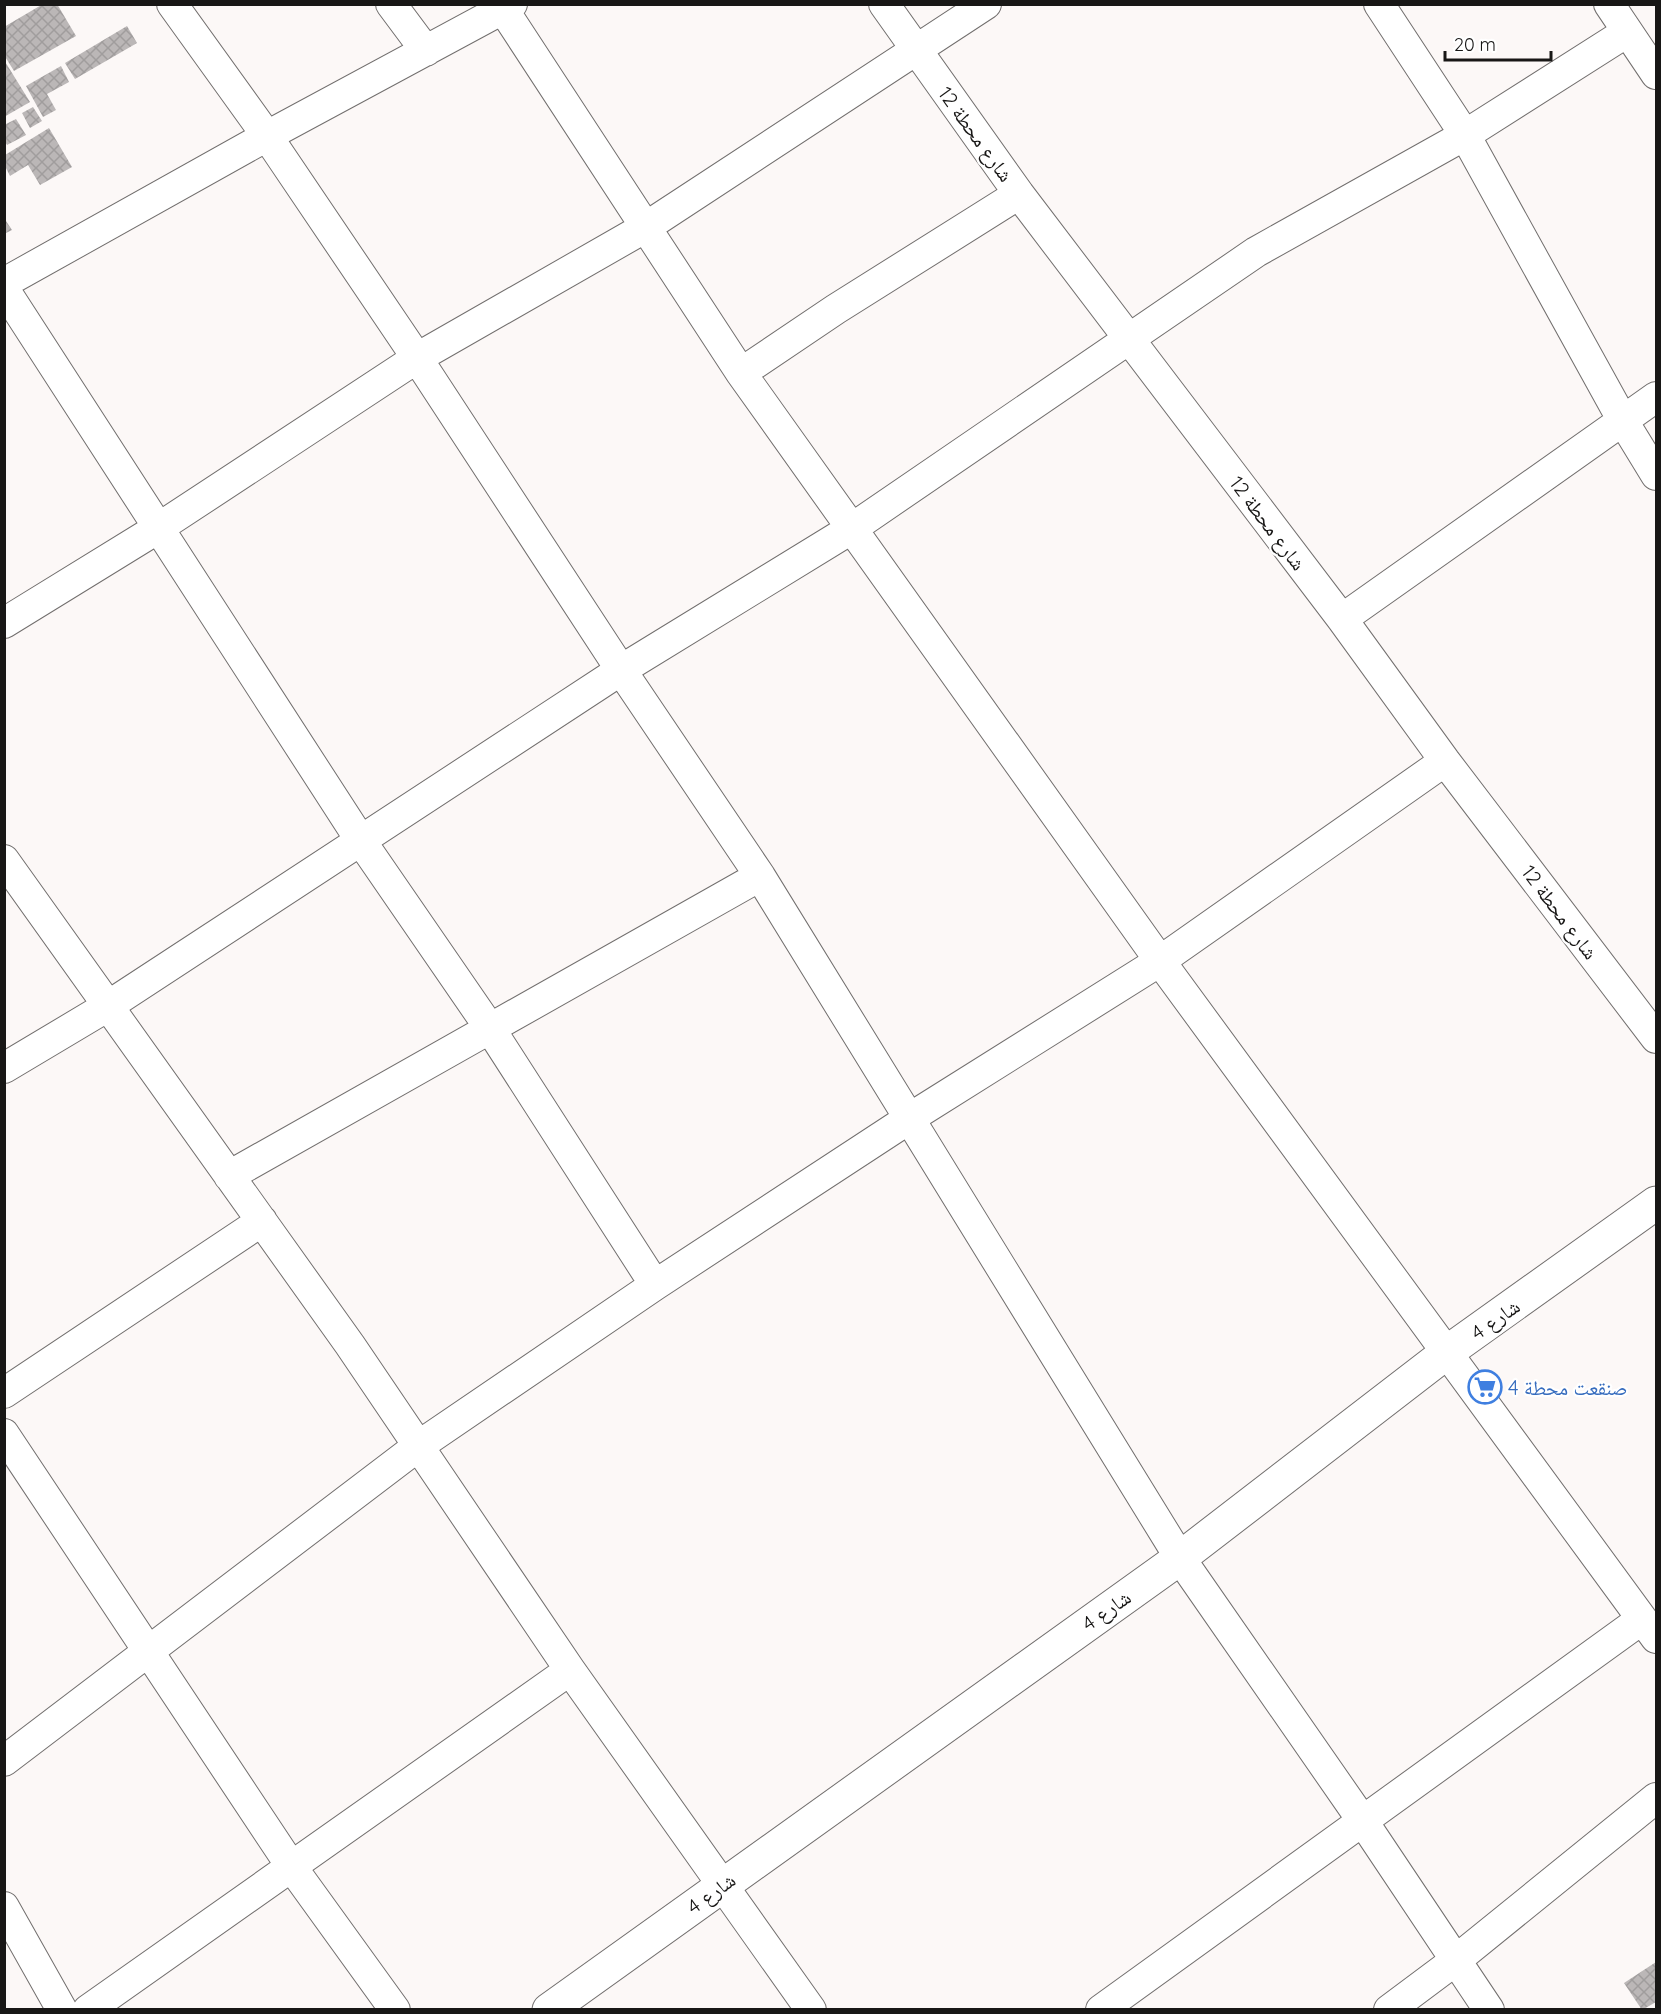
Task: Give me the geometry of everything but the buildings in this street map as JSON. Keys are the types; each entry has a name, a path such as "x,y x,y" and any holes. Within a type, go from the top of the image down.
{"street":[{"path":"172,4 267,136 417,358 621,670 760,876 1180,1558 1362,1820 1489,2010"},
{"path":"391,4 426,51"},
{"name":"شارع محطة 12","path":"884,4 1019,194 1656,1038"},
{"path":"4,623 160,527 417,358 646,226 918,52 987,4"},
{"path":"1379,4 1465,135 1623,421 1656,475"},
{"path":"1609,4 1656,74"},
{"path":"4,283 267,136 508,7 741,373 1160,961 1649,1628 1362,1820 1101,2010"},
{"path":"4,1068 108,1006 621,670 851,529 1256,252 1465,135 1627,32"},
{"path":"741,373 836,309 1019,194"},
{"path":"4,289 361,841 489,1027 655,1285"},
{"path":"1342,619 1656,397"},
{"path":"4,1761 417,1447 655,1285 910,1118 1160,961 1445,761"},
{"path":"4,860 262,1221 570,1670 724,1884 811,2010"},
{"path":"229,1176 489,1027 760,876"},
{"name":"شارع 4","path":"549,2010 1180,1558 1446,1353 1656,1203"},
{"path":"4,1393 262,1221"},
{"path":"4,1434 291,1866 395,2010"},
{"path":"88,2010 570,1670"},
{"path":"1389,2010 1456,1960 1656,1798"},
{"path":"4,1907 62,2010"}],"place":[{"name":"صنقعت محطة 4","path":"1485,1387"}]}
